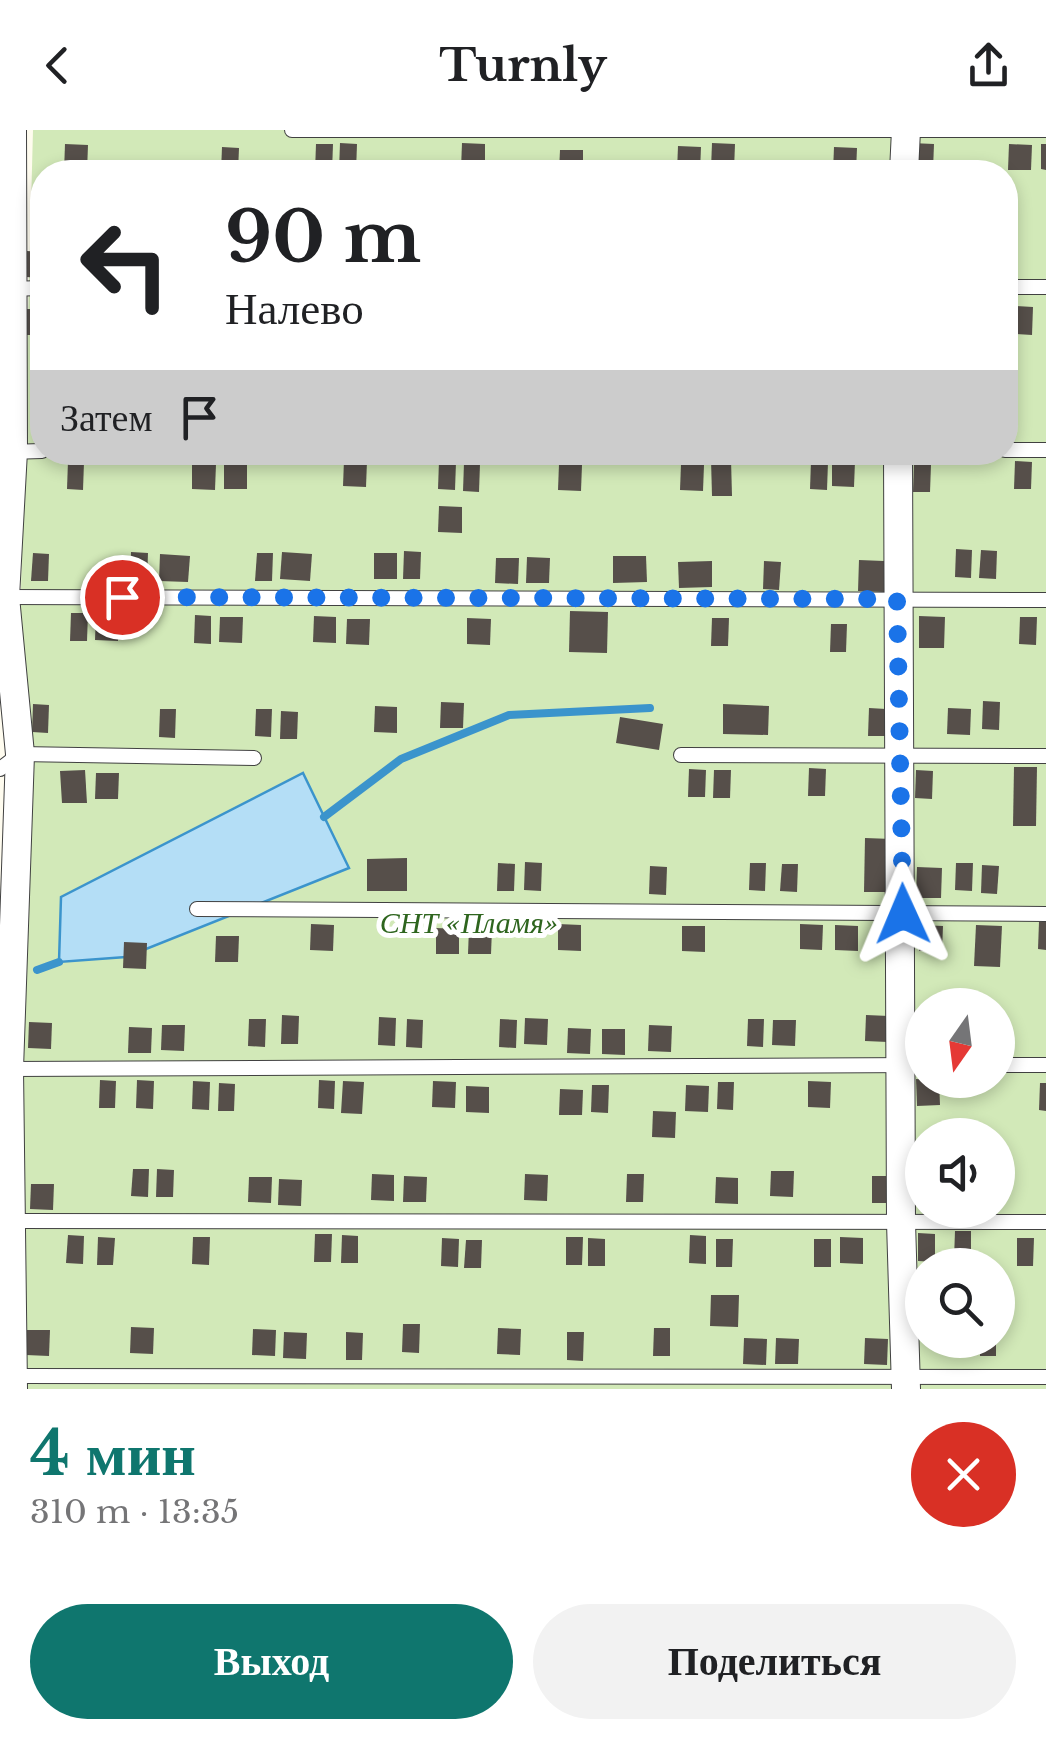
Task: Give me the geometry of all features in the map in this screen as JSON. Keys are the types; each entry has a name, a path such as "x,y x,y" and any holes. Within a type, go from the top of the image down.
{"street":[{"path":"12,130 19,289 6,452 5,610 10,762 14,1382"},
{"path":"905,160 906,130"},
{"path":"898,465 897,599 907,988"},
{"path":"906,1384 901,1222 910,1098"}],"lane":[{"path":"292,130 1046,130"},
{"path":"1018,287 1046,288"},
{"path":"1018,450 1046,450"},
{"path":"5,610 1046,600"},
{"path":"681,755 1046,756"},
{"path":"10,762 254,758"},
{"path":"198,909 1046,914"},
{"path":"10,1069 905,1065"},
{"path":"1015,1065 1046,1065"},
{"path":"11,1220 1046,1222"},
{"path":"14,1382 906,1384 1046,1378"}],"green space":[{"name":"СНТ «Пламя»","path":"33,130 1046,130 1046,1389 0,1389 30,244 30,465 1018,465 1018,160 32,160"}],"water":[{"path":"303,773 349,868 126,957 59,962 61,897"}],"building":[{"path":"340,143 357,144 356,160 339,160"},
{"path":"462,143 485,144 485,160 461,160"},
{"path":"712,143 735,144 734,160 711,160"},
{"path":"911,143 934,144 933,160 910,160"},
{"path":"65,144 88,145 87,160 64,160"},
{"path":"316,144 333,144 332,160 315,160"},
{"path":"1009,144 1032,145 1031,170 1018,170 1018,160 1008,160"},
{"path":"1041,144 1046,144 1046,170 1041,169"},
{"path":"678,146 701,147 700,160 677,160"},
{"path":"222,147 239,148 238,160 221,160"},
{"path":"834,147 857,148 856,160 833,160"},
{"path":"560,150 583,150 583,160 560,160"},
{"path":"27,251 30,251 30,277 26,277"},
{"path":"1018,306 1033,307 1032,335 1018,334"},
{"path":"27,309 30,309 30,335 26,335"},
{"path":"1018,461 1032,462 1031,489 1014,489 1015,465"},
{"path":"68,465 84,465 83,490 67,489"},
{"path":"192,465 216,465 215,490 192,489"},
{"path":"224,465 247,465 247,489 224,489"},
{"path":"344,465 367,465 366,487 343,486"},
{"path":"439,465 456,465 455,490 438,489"},
{"path":"464,465 480,465 479,492 463,491"},
{"path":"559,465 582,465 581,491 558,490"},
{"path":"681,465 704,465 703,491 680,490"},
{"path":"711,465 731,465 732,496 712,496"},
{"path":"811,465 828,465 827,490 810,489"},
{"path":"832,465 855,465 854,487 832,486"},
{"path":"914,465 931,465 930,492 913,492"},
{"path":"439,506 462,507 462,533 438,532"},
{"path":"956,549 972,550 971,578 955,577"},
{"path":"981,550 997,551 996,579 979,578"},
{"path":"404,551 421,552 420,579 403,579"},
{"path":"131,552 148,553 147,580 130,580"},
{"path":"282,552 312,554 310,581 280,579"},
{"path":"33,553 49,554 48,581 31,581"},
{"path":"257,553 273,553 272,581 255,581"},
{"path":"374,553 397,553 397,579 374,579"},
{"path":"160,554 190,556 188,582 159,581"},
{"path":"613,556 646,556 647,582 613,583"},
{"path":"527,557 550,558 549,583 526,583"},
{"path":"496,558 519,558 518,584 495,583"},
{"path":"859,560 884,561 884,592 858,591"},
{"path":"712,561 712,587 679,588 678,562"},
{"path":"764,561 781,562 779,590 763,589"},
{"path":"570,611 608,612 607,653 569,652"},
{"path":"71,613 88,613 87,641 70,641"},
{"path":"96,614 118,615 118,641 95,640"},
{"path":"195,615 211,616 211,644 194,643"},
{"path":"314,616 336,617 336,643 313,642"},
{"path":"919,616 945,617 944,648 919,648"},
{"path":"220,617 243,617 242,643 219,642"},
{"path":"1020,617 1037,617 1036,645 1019,644"},
{"path":"467,618 491,619 490,645 467,644"},
{"path":"712,618 729,618 728,646 711,646"},
{"path":"347,619 370,619 369,645 346,644"},
{"path":"831,624 847,624 846,652 830,652"},
{"path":"983,701 1000,702 999,730 982,729"},
{"path":"441,702 464,703 463,728 440,728"},
{"path":"33,704 49,705 48,733 32,732"},
{"path":"723,704 769,706 768,735 723,734"},
{"path":"375,706 397,707 397,733 374,732"},
{"path":"869,708 886,709 885,736 868,736"},
{"path":"948,708 971,709 970,735 947,734"},
{"path":"160,709 176,709 175,738 159,737"},
{"path":"256,709 272,709 271,737 255,736"},
{"path":"281,711 298,712 297,739 280,739"},
{"path":"620,717 663,724 659,750 616,743"},
{"path":"1014,767 1037,767 1036,826 1013,826"},
{"path":"809,768 826,769 825,796 808,796"},
{"path":"689,769 706,770 705,797 688,797"},
{"path":"85,770 87,803 62,803 60,771"},
{"path":"714,770 731,770 730,798 713,798"},
{"path":"916,770 933,771 932,799 915,798"},
{"path":"96,773 119,773 118,799 95,799"},
{"path":"865,838 892,839 891,892 864,892"},
{"path":"407,858 407,891 367,891 367,859"},
{"path":"525,862 542,863 541,891 524,890"},
{"path":"498,863 515,864 514,891 497,891"},
{"path":"750,863 766,863 765,891 749,890"},
{"path":"956,863 973,863 972,891 955,890"},
{"path":"782,864 798,864 797,892 780,891"},
{"path":"982,865 999,866 997,894 981,893"},
{"path":"650,866 667,867 666,895 649,894"},
{"path":"917,867 942,868 941,898 916,898"},
{"path":"1039,922 1046,922 1046,950 1038,949"},
{"path":"311,924 334,925 333,951 310,950"},
{"path":"558,924 581,925 581,951 558,950"},
{"path":"800,924 823,925 822,950 800,949"},
{"path":"835,925 858,926 858,951 835,950"},
{"path":"920,925 943,926 942,951 919,951"},
{"path":"976,925 1002,926 1000,967 974,966"},
{"path":"682,926 705,926 705,952 682,951"},
{"path":"436,928 459,929 459,954 436,954"},
{"path":"469,928 492,929 491,954 468,954"},
{"path":"216,936 239,936 238,962 215,962"},
{"path":"124,942 147,943 146,969 123,968"},
{"path":"282,1015 299,1016 298,1044 281,1044"},
{"path":"866,1015 889,1016 888,1042 865,1041"},
{"path":"379,1017 396,1018 395,1046 378,1045"},
{"path":"525,1018 548,1019 547,1045 524,1044"},
{"path":"249,1019 266,1019 265,1047 248,1046"},
{"path":"407,1019 423,1020 422,1048 406,1047"},
{"path":"500,1019 517,1020 516,1048 499,1047"},
{"path":"748,1019 764,1019 763,1047 747,1046"},
{"path":"773,1020 796,1020 795,1046 772,1045"},
{"path":"29,1022 52,1023 51,1049 28,1048"},
{"path":"162,1025 185,1025 184,1051 161,1050"},
{"path":"649,1025 672,1026 671,1052 648,1051"},
{"path":"129,1027 152,1028 151,1053 128,1053"},
{"path":"568,1028 591,1029 590,1054 567,1053"},
{"path":"602,1029 625,1029 625,1055 602,1054"},
{"path":"100,1080 116,1081 115,1108 99,1108"},
{"path":"137,1080 154,1081 153,1109 136,1108"},
{"path":"319,1080 335,1081 334,1109 318,1108"},
{"path":"193,1081 210,1082 209,1110 192,1109"},
{"path":"343,1081 364,1082 362,1114 341,1113"},
{"path":"433,1081 456,1082 455,1108 432,1107"},
{"path":"808,1081 831,1082 830,1108 808,1107"},
{"path":"718,1082 734,1082 733,1110 717,1109"},
{"path":"219,1083 235,1084 234,1111 218,1111"},
{"path":"1040,1083 1046,1083 1046,1111 1039,1110"},
{"path":"592,1085 609,1085 608,1113 591,1112"},
{"path":"686,1085 709,1086 708,1112 685,1111"},
{"path":"466,1086 489,1087 489,1113 466,1112"},
{"path":"560,1089 583,1090 582,1115 559,1115"},
{"path":"917,1098 940,1098 940,1105 917,1106"},
{"path":"653,1111 676,1112 675,1138 652,1137"},
{"path":"133,1169 149,1169 148,1197 131,1196"},
{"path":"157,1169 174,1170 173,1197 156,1197"},
{"path":"771,1171 794,1171 793,1197 770,1196"},
{"path":"372,1174 394,1175 394,1201 371,1200"},
{"path":"525,1174 548,1175 547,1201 524,1200"},
{"path":"627,1174 644,1174 643,1202 626,1202"},
{"path":"404,1176 427,1177 426,1202 403,1202"},
{"path":"872,1176 889,1176 889,1203 872,1203"},
{"path":"249,1177 272,1177 271,1203 248,1202"},
{"path":"716,1177 738,1178 738,1204 715,1203"},
{"path":"279,1179 302,1180 301,1206 278,1205"},
{"path":"31,1184 54,1184 53,1210 30,1209"},
{"path":"955,1231 971,1231 971,1248 954,1248"},
{"path":"918,1233 935,1234 935,1248 918,1248"},
{"path":"315,1234 332,1234 331,1262 314,1262"},
{"path":"68,1235 84,1236 83,1264 66,1263"},
{"path":"342,1235 358,1236 358,1263 341,1263"},
{"path":"690,1235 706,1236 706,1264 689,1263"},
{"path":"98,1237 115,1238 113,1265 97,1265"},
{"path":"193,1237 210,1237 209,1265 192,1264"},
{"path":"566,1237 583,1237 582,1265 566,1265"},
{"path":"840,1237 863,1238 863,1264 840,1263"},
{"path":"442,1238 459,1239 458,1267 441,1266"},
{"path":"588,1238 605,1239 605,1266 588,1266"},
{"path":"1017,1238 1034,1238 1033,1266 1017,1266"},
{"path":"716,1239 733,1239 732,1267 716,1267"},
{"path":"814,1239 831,1239 831,1267 814,1267"},
{"path":"466,1240 482,1240 481,1268 464,1268"},
{"path":"711,1295 739,1295 738,1327 710,1326"},
{"path":"403,1324 420,1324 419,1353 402,1352"},
{"path":"131,1327 154,1328 153,1354 130,1353"},
{"path":"498,1328 521,1329 520,1355 497,1354"},
{"path":"654,1328 670,1328 670,1356 653,1356"},
{"path":"253,1329 276,1330 275,1356 252,1355"},
{"path":"27,1330 50,1330 49,1356 26,1355"},
{"path":"284,1332 307,1333 306,1359 283,1358"},
{"path":"346,1332 363,1333 362,1360 346,1360"},
{"path":"567,1332 584,1332 583,1361 567,1360"},
{"path":"744,1338 767,1339 766,1365 743,1364"},
{"path":"776,1338 799,1339 798,1364 775,1364"},
{"path":"865,1338 888,1339 887,1365 864,1364"}],"waterway":[{"path":"324,817 401,759 509,715 650,708"},
{"path":"37,970 59,962"}],"route":[{"path":"122,597 897,599 903,914"}]}
